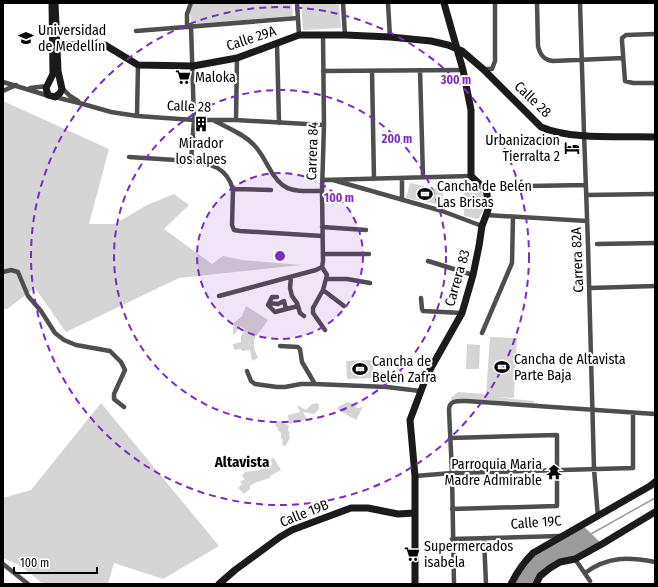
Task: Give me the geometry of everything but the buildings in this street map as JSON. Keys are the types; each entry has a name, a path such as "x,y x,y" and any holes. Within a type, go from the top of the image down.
{"street":[{"path":"52,3 52,74 46,91 52,96 60,93 61,86 58,71 55,3"},
{"path":"191,3 187,14 193,66 194,120 191,161"},
{"path":"297,3 299,35"},
{"path":"343,3 345,35"},
{"path":"388,3 390,37"},
{"path":"322,180 471,176 471,110 463,70 444,3"},
{"path":"483,69 492,68 495,61 495,3"},
{"path":"537,3 538,46 542,56 549,60 623,58"},
{"name":"Carrera 82A","path":"580,3 590,288 594,469 598,517"},
{"path":"136,31 298,18"},
{"path":"655,34 632,34 624,35 622,38 625,81 628,83 655,83"},
{"name":"Calle 29A","path":"57,45 105,46 138,65 193,66 237,58 299,35 390,37 431,41 456,48"},
{"name":"Carrera 84","path":"323,35 324,125 322,180 322,267 327,275 326,280"},
{"path":"277,43 279,122"},
{"name":"Calle 28","path":"456,48 483,69 541,127 555,132 584,136 655,137"},
{"path":"236,120 237,58"},
{"path":"137,116 138,65"},
{"path":"420,70 423,178"},
{"path":"323,71 463,70"},
{"path":"372,71 374,179"},
{"name":"Calle 28","path":"3,82 111,112 137,116 194,120 236,120 324,125"},
{"path":"26,88 48,85 56,82 70,96 83,104"},
{"path":"3,91 16,85"},
{"path":"213,120 239,134 254,145 261,154 271,173 285,188 295,191 322,191"},
{"path":"129,157 191,161 204,163 219,169 229,180 233,189 232,225 234,230 322,236"},
{"name":"Carrera 83","path":"415,584 414,476 410,420 420,391 442,346 462,313 473,275 482,226 488,210 488,200 485,189 471,176"},
{"path":"402,178 402,200"},
{"path":"333,180 442,210 482,226"},
{"path":"529,186 586,185"},
{"path":"233,189 271,190"},
{"path":"587,195 655,194"},
{"path":"486,215 587,221"},
{"path":"482,333 512,263 514,217"},
{"path":"322,227 366,230"},
{"path":"597,244 655,243"},
{"path":"323,254 370,254"},
{"path":"428,261 473,275"},
{"path":"219,296 316,270 322,267"},
{"path":"3,272 10,270 18,272 28,296 41,311 55,333 64,340 76,345 110,351 121,362 125,370 114,394 114,399 124,407"},
{"path":"291,277 290,288 292,296 298,306 300,314 304,316"},
{"path":"326,330 313,313 313,308 323,290 326,280 347,280 370,283"},
{"path":"590,288 655,286"},
{"path":"323,290 344,306"},
{"path":"277,297 272,297 268,306 275,312 298,306"},
{"path":"421,298 423,311 462,313"},
{"path":"269,303 278,304 284,301 284,310"},
{"path":"280,346 298,347 302,362 314,384"},
{"path":"247,371 251,381 255,384 285,388 301,384 314,384 388,387 420,391"},
{"path":"454,584 449,407 454,402 461,401 655,414"},
{"path":"414,476 633,468 633,413"},
{"path":"450,438 557,435 557,506 452,509"},
{"name":"Calle 19C","path":"452,539 562,536 598,517 655,482"},
{"name":"Calle 19B","path":"219,584 235,570 280,537 292,530 316,521 355,508 368,508 398,514 414,513"},
{"path":"536,584 540,576 550,568 560,562 575,559 655,512"},
{"path":"511,584 516,574 530,556 562,536"},
{"path":"484,538 486,584"},
{"path":"585,573 592,568 609,561 632,558 655,562"},
{"path":"575,559 590,581"},
{"path":"3,564 28,584"}],"shaded area":[{"path":"193,3 292,3 293,16 191,24 190,12"},
{"path":"301,3 339,3 341,28 303,30"},
{"path":"3,101 109,149 89,224 115,224 147,205 174,194 189,205 164,229 212,264 223,256 242,260 301,265 179,278 66,332 35,288 7,309 3,309"},
{"name":"Cancha de Belén Las Brisas","path":"410,183 444,190 441,205 406,198"},
{"path":"471,183 483,194 485,204 484,209 478,219 464,216 464,184"},
{"path":"246,306 268,320 254,341 255,351 258,358 252,361 250,350 234,350 233,344 241,342 241,336 245,329 240,326 235,334 233,334 233,324 242,316"},
{"name":"Cancha de Altavista Parte Baja","path":"490,337 517,338 514,398 494,397 534,401 534,403 538,403 538,405 451,401 451,398 458,392 484,394 484,396 486,396"},
{"path":"467,344 480,345 479,369 466,369"},
{"name":"Cancha de Belén Zafra","path":"373,360 373,378 347,379 346,361"},
{"path":"348,402 355,405 357,408 363,407 356,420 337,409 339,406"},
{"path":"101,403 219,546 163,579 114,563 108,584 43,584 21,566 3,558 3,498 31,490"},
{"path":"317,403 319,405 319,409 314,414 303,412 307,419 289,424 288,415 300,412 297,405 306,410 312,404"},
{"path":"278,421 289,425 288,430 290,433 290,438 286,445 283,446 281,433 275,426"},
{"path":"274,458 281,470 270,476 270,478 250,486 250,489 244,494 238,488 242,484 240,482 245,479 242,476 245,472 260,470 272,465 271,459"},
{"path":"580,523 602,544 560,562 536,584 512,584 522,565"}],"waterway":[{"path":"591,534 655,498"}],"place":[{"name":"Universidad de Medellín","path":"26,38"},
{"name":"Maloka","path":"183,77"},
{"name":"Mirador los alpes","path":"201,124"},
{"name":"Urbanizacion Tierralta 2","path":"572,148"},
{"name":"Cancha de Belén Las Brisas","path":"425,194"},
{"name":"Cancha de Altavista Parte Baja","path":"502,367"},
{"name":"Cancha de Belén Zafra","path":"360,369"},
{"name":"Parroquia Maria Madre Admirable","path":"554,472"},
{"name":"Supermercados isabela","path":"412,554"}],"district":[{"name":"Altavista","path":"242,462"}]}
